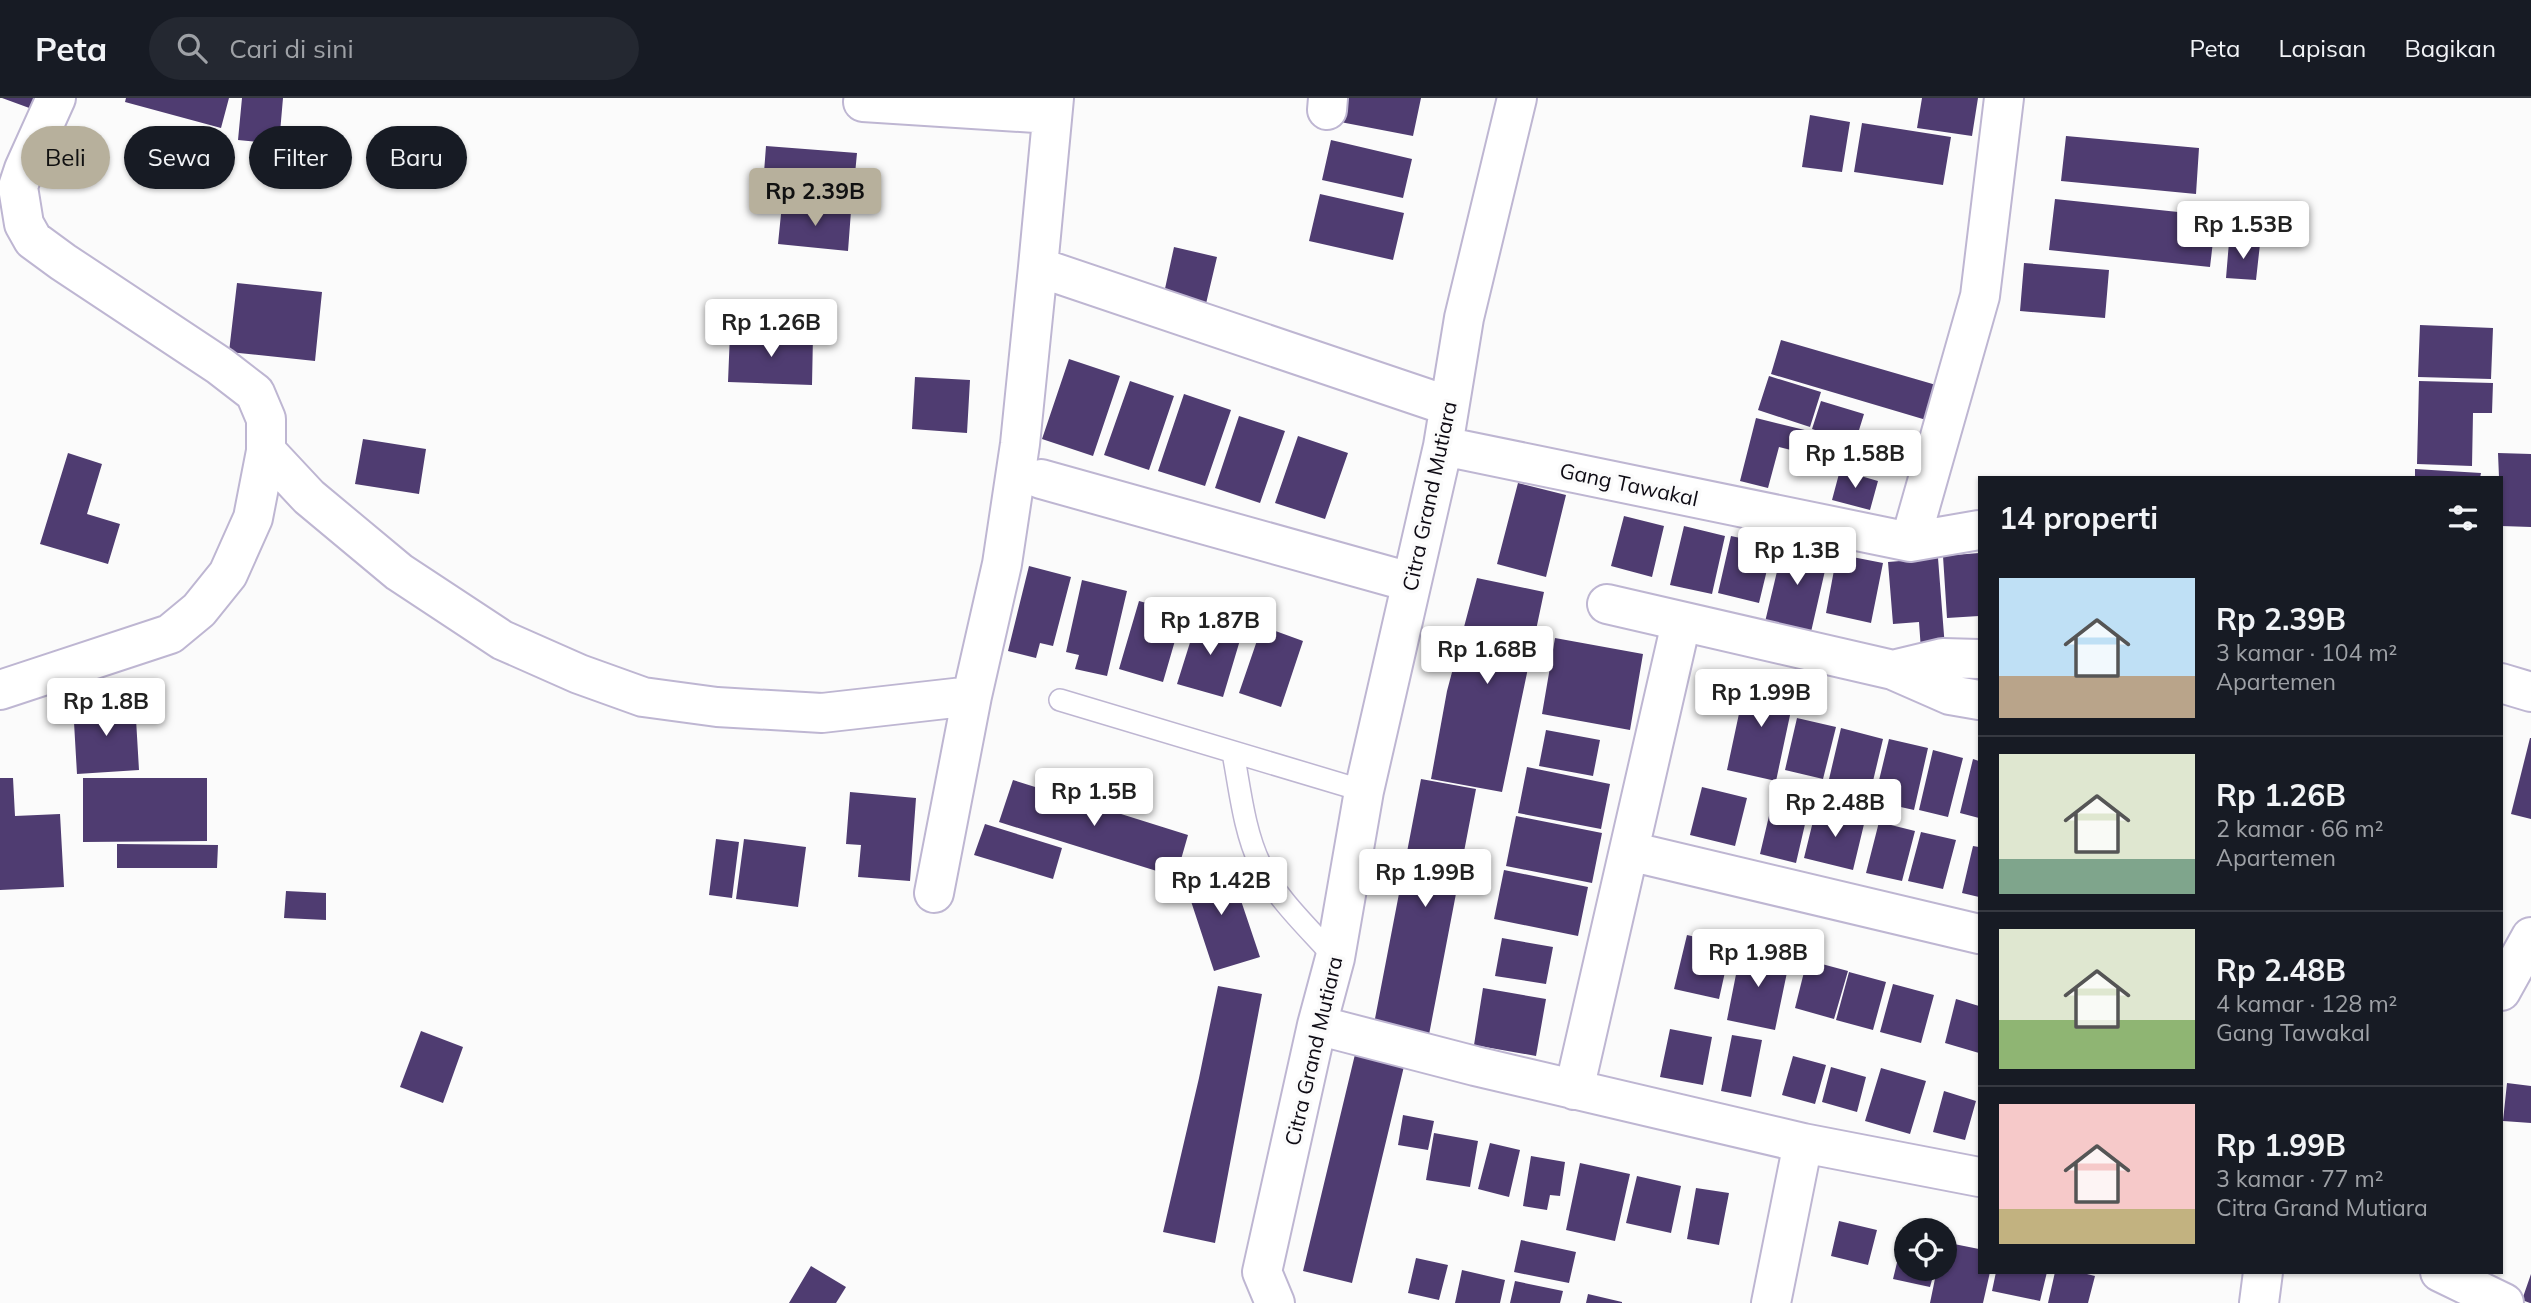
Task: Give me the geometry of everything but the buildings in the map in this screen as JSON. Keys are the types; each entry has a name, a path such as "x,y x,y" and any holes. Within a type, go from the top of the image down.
{"street":[{"path":"0,691 170,634 199,610 228,574 253,518 265,451 265,419 254,393 220,366 33,240 24,224 18,187 56,98"},
{"name":"Citra Grand Mutiara","path":"1276,1303 1262,1272 1317,1025 1335,958 1364,791 1443,446 1464,318 1517,98"},
{"path":"1910,542 1979,296 2004,98"},
{"path":"863,102 1053,106 1020,444 1004,550 972,696 934,893"},
{"path":"1038,267 1449,406"},
{"name":"Gang Tawakal","path":"1443,446 1910,542 1978,530"},
{"path":"265,451 309,497 399,572 502,640 579,674 643,696 717,707 822,713 972,696"},
{"path":"1041,479 1410,582"},
{"path":"1607,604 1894,670 1950,695 1978,700"},
{"path":"1574,1090 1681,623"},
{"path":"1894,670 1943,658 1978,659"},
{"path":"2503,683 2531,692"},
{"path":"1629,851 1978,934"},
{"path":"2503,987 2531,937"},
{"path":"1317,1025 1574,1090 1803,1143 1978,1178"},
{"path":"1771,1303 1803,1143"},
{"path":"2259,1303 2263,1274"},
{"path":"2444,1274 2504,1303"}],"lane":[{"path":"1060,700 1364,791"},
{"path":"1233,753 1249,835 1260,864 1274,888 1335,958"}]}
